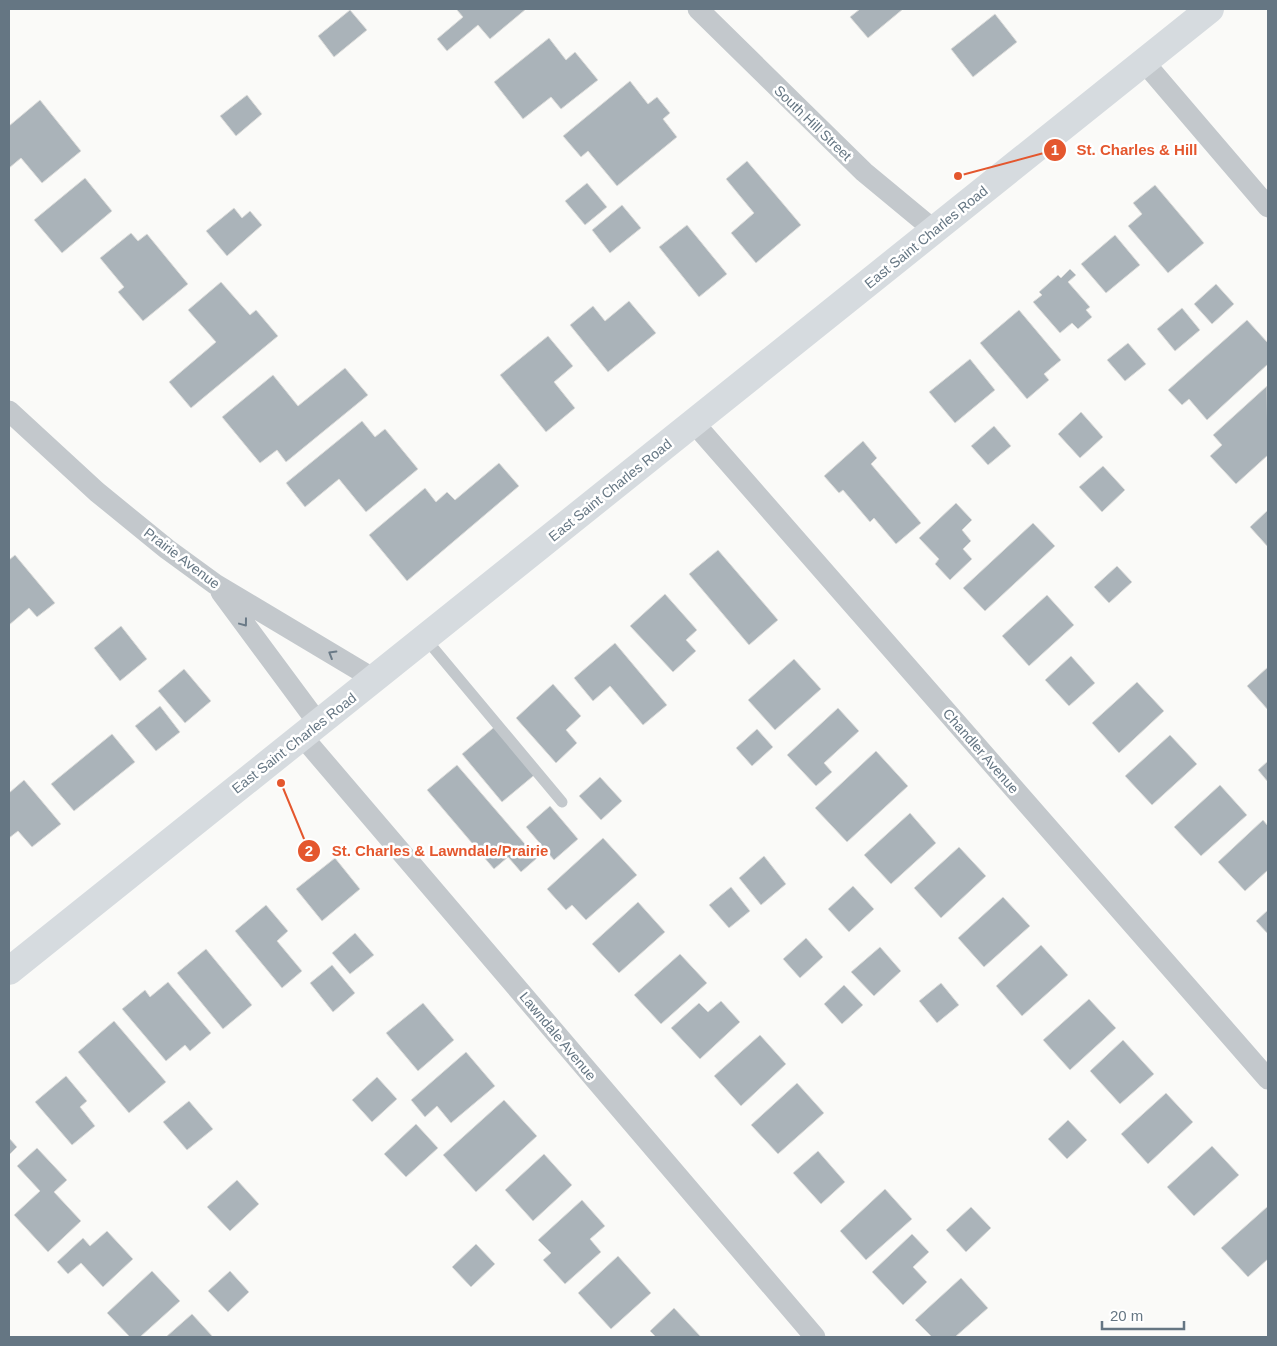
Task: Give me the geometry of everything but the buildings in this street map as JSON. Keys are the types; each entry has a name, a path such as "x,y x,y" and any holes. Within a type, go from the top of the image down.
{"main road":[{"name":"East Saint Charles Road","path":"9,971 1210,9"}],"street":[{"name":"South Hill Street","path":"698,9 864,172 934,230"},
{"path":"1144,62 1268,207"},
{"name":"Prairie Avenue","path":"9,411 97,492 167,549 215,584 374,679"},
{"name":"Chandler Avenue","path":"694,423 1268,1079"},
{"name":"Lawndale Avenue","path":"215,584 310,729 814,1337"}],"lane":[{"path":"425,638 562,802"}],"place":[{"name":"St. Charles & Hill","path":"958,176"},
{"name":"St. Charles & Lawndale/Prairie","path":"281,783"}]}
